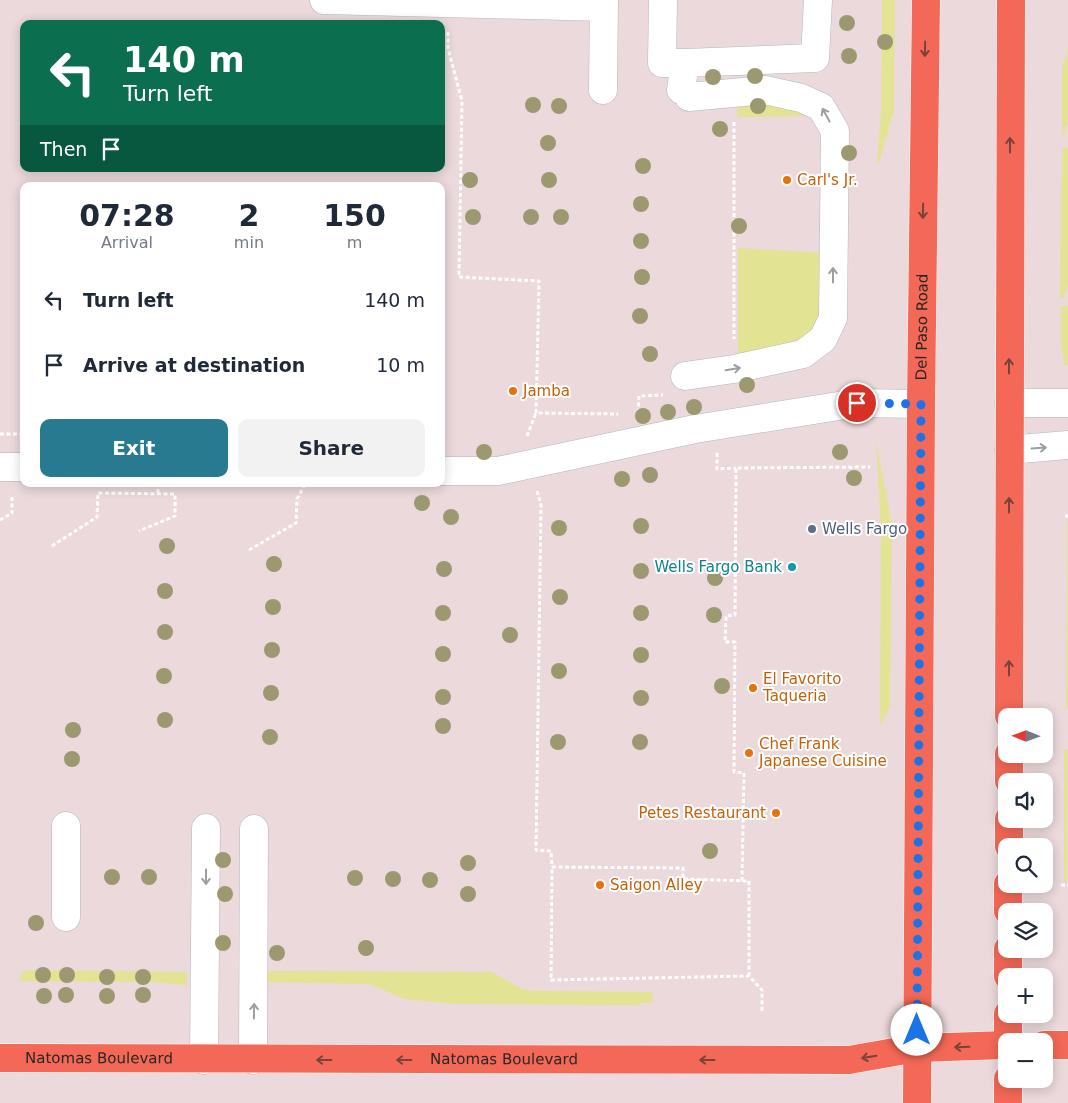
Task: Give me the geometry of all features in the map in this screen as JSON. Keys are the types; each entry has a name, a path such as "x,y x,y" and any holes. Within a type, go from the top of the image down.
{"main road":[{"name":"Del Paso Road","path":"917,1103 921,404 926,0"},
{"path":"1009,708 1010,0"},
{"name":"Natomas Boulevard","path":"0,1058 204,1060 849,1060 917,1048 998,1045"},
{"path":"1053,1045 1068,1045"},
{"path":"1008,1088 1008,1103"}],"lane":[{"path":"324,0 604,4 603,90"},
{"path":"663,0 662,63 815,58 818,0"},
{"path":"677,386 734,369 804,354 823,339 833,318 835,131 821,107 801,98 766,90 685,93 685,63"},
{"path":"445,471 498,471 695,429 857,403 921,404"},
{"path":"1009,403 1068,403"},
{"path":"1009,450 1068,445"},
{"path":"0,467 20,468"},
{"path":"66,826 66,917"},
{"path":"204,1060 206,828"},
{"path":"253,1060 254,829"}],"path":[{"path":"449,3 448,48 462,101 459,277 539,281 536,413 523,447 542,505 536,850 552,851 551,980 749,976"},
{"path":"734,92 734,369"},
{"path":"630,414 638,414 639,396 677,386"},
{"path":"536,413 622,414"},
{"path":"0,434 20,434"},
{"path":"742,882 744,772 734,772 735,642 725,642 726,616 735,615 736,468 870,467"},
{"path":"158,487 158,493"},
{"path":"249,550 296,523 297,499 303,487"},
{"path":"52,546 97,517 98,493 175,494 174,516 139,531"},
{"path":"0,520 12,513"},
{"path":"552,867 683,868 683,879 749,881 749,976 762,990 762,1011"},
{"path":"1061,885 1068,885"}],"shaded area":[{"path":"882,0 895,0 894,110 879,163 877,163 881,112"},
{"path":"1068,48 1068,121 1062,139 1062,69"},
{"path":"738,98 769,100 811,116 737,117"},
{"path":"1068,147 1068,286 1063,298 1060,298 1062,148"},
{"path":"738,248 824,253 822,321 808,340 738,361"},
{"path":"1061,306 1068,306 1068,365 1065,365 1061,345"},
{"path":"876,441 892,526 890,707 880,726 881,527"},
{"path":"1067,519 1068,709 1066,709"},
{"path":"1064,749 1068,749 1067,883 1064,882"},
{"path":"27,970 187,972 187,985 153,982 19,981 21,975"},
{"path":"257,971 492,972 520,988 531,991 653,992 652,1003 637,1005 455,1004 405,999 369,984 258,982"}],"place":[{"name":"Carl's Jr.","path":"787,180"},
{"name":"Jamba","path":"513,391"},
{"name":"Wells Fargo","path":"812,529"},
{"name":"Wells Fargo Bank","path":"792,567"},
{"name":"El Favorito Taqueria","path":"753,688"},
{"name":"Chef Frank Japanese Cuisine","path":"749,753"},
{"name":"Petes Restaurant","path":"776,813"},
{"name":"Saigon Alley","path":"600,885"}],"route":[{"path":"857,403 921,404 917,1030"}]}
